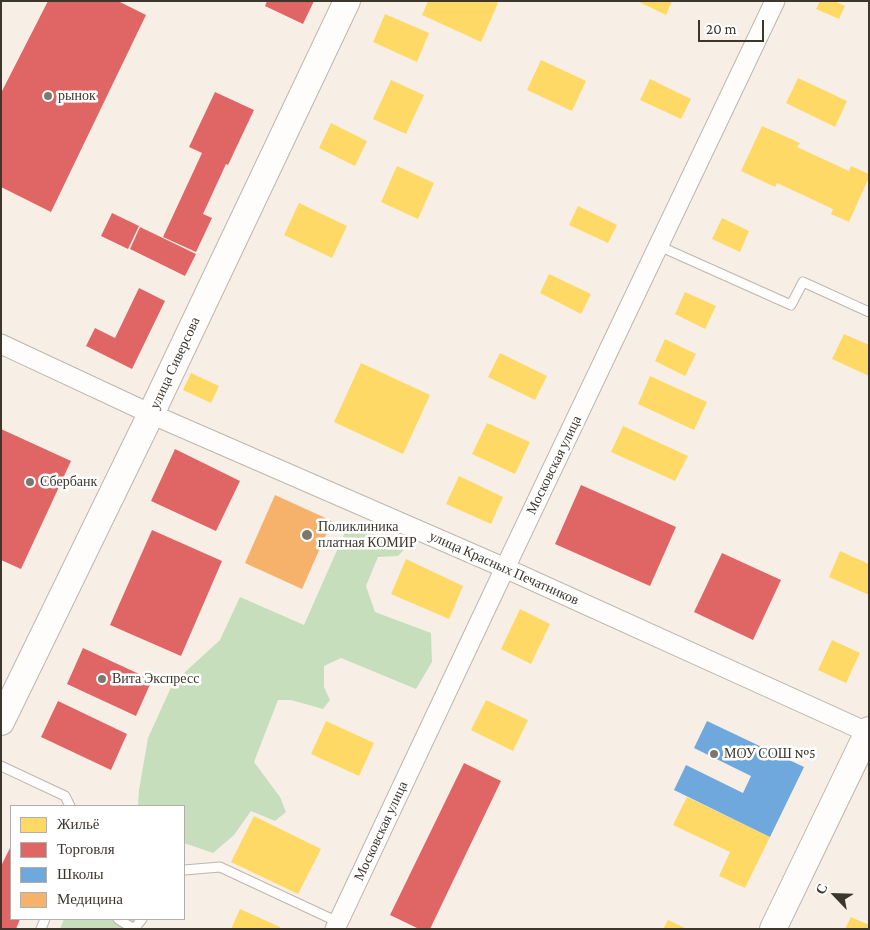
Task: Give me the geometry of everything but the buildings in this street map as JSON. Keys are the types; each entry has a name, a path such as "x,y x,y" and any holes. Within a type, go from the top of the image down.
{"street":[{"name":"улица Сиверсова","path":"1,722 151,414 346,1"},
{"name":"Московская улица","path":"336,925 775,1"},
{"name":"улица Красных Печатников","path":"1,344 151,414 505,568 868,732"},
{"path":"774,929 868,732"}],"lane":[{"path":"659,246 791,305 803,282 869,312"},
{"path":"1,766 66,796 70,805"},
{"path":"185,870 220,867 336,925"},
{"path":"120,920 134,928 141,920"}],"green space":[{"path":"349,523 385,539 409,544 398,556 378,557 366,586 375,612 431,633 432,662 416,689 341,658 324,666 324,687 330,700 323,709 291,700 278,700 254,762 280,797 286,812 275,821 251,811 234,835 213,853 185,843 185,805 138,805 148,738 173,683 220,640 240,597 304,625"},
{"path":"64,920 137,920 133,929 60,929"}],"place":[{"name":"рынок","path":"48,96"},
{"name":"Сбербанк","path":"30,482"},
{"name":"Поликлиника платная КОМИР","path":"307,535"},
{"name":"Вита Экспресс","path":"102,679"},
{"name":"МОУ СОШ №5","path":"714,754"}]}
